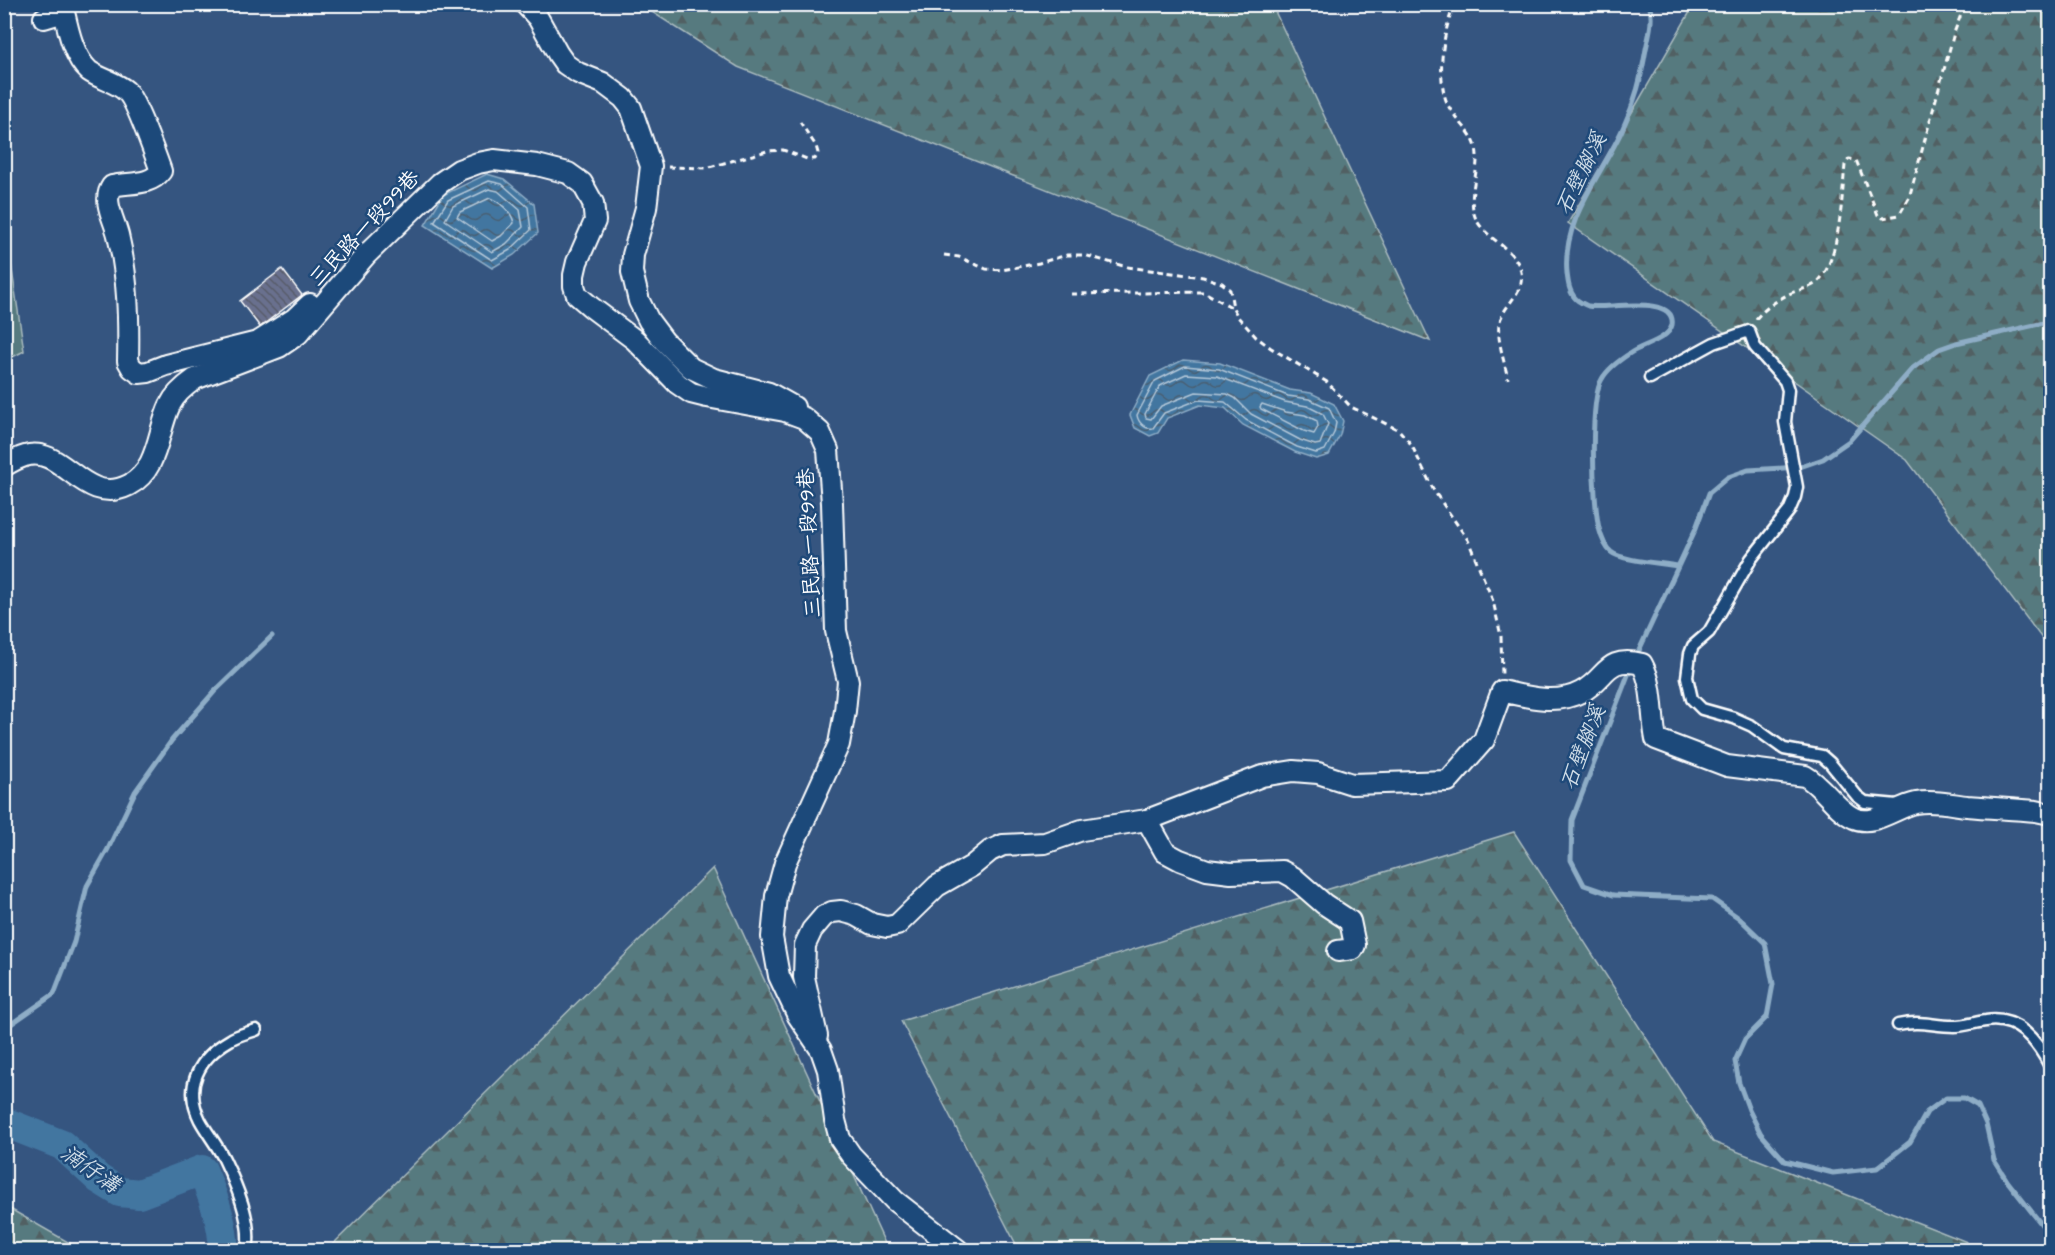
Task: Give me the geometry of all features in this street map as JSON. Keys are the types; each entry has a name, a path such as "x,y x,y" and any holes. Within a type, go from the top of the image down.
{"street":[{"path":"525,4 538,18 566,64 578,73 603,83 623,98 630,108 651,166 646,208 633,255 632,272 639,301 649,321 664,341 691,368 714,379 769,393 792,405 804,418"},
{"path":"44,18 64,12 71,43 84,65 90,71 127,91 161,171 157,177 146,182 112,186 107,199 118,237 128,293 128,361 139,373 258,342 294,319 355,255 380,241"},
{"name":"三民路一段99巷","path":"4,466 27,455 39,455 51,459 78,479 101,490 116,490 131,484 146,470 157,451 171,403 183,388 195,379 279,347 298,334 380,241 440,183 459,170 494,160 537,165 568,173 582,183 593,203 595,221 577,262 574,275 574,286 578,295 591,308 635,340 678,384 691,393 785,411 804,418 820,432 828,450 837,631 848,681 845,711 839,744 785,863 776,896 772,937 779,976 798,1016 821,1050 828,1070 840,1139 851,1155 895,1201 958,1251"},
{"path":"821,1050 804,977 805,945 812,930 824,916 832,912 841,911 879,926 897,925 937,886 1002,845 1045,843 1082,830 1147,820 1262,776 1293,771 1318,773 1353,784 1448,781 1484,740 1502,691 1533,698 1557,699 1581,692 1614,664 1627,661 1642,664 1648,680 1656,740 1727,766 1805,776 1813,780 1854,818 1863,820 1883,817 1917,803 1938,802 2050,814"},
{"path":"1147,820 1165,852 1180,860 1207,870 1231,873 1282,871 1293,877 1350,921 1355,945 1353,949 1338,951"}],"lane":[{"path":"1650,378 1714,343 1749,331 1755,346 1785,381 1788,390 1785,422 1797,487 1795,497 1789,511 1751,559 1709,632 1693,646 1688,677 1692,699 1702,709 1752,726 1784,749 1822,756 1857,796 1866,801 1906,806"},
{"path":"1898,1025 1922,1022 1953,1026 1999,1020 2017,1024 2042,1049 2050,1066"},
{"path":"247,1251 248,1228 242,1202 224,1159 200,1120 192,1089 196,1073 208,1056 231,1039 256,1030"}],"path":[{"path":"1455,4 1446,37 1442,63 1442,85 1449,107 1475,145 1477,160 1473,209 1478,221 1490,236 1511,254 1522,274 1515,298 1499,322 1508,379"},
{"path":"1749,331 1760,313 1789,294 1815,283 1824,274 1833,254 1845,165 1849,159 1856,160 1878,215 1883,218 1899,214 1909,198 1954,33 1965,4"},
{"path":"651,166 706,168 775,150 815,159 818,153 816,146 800,122"},
{"path":"944,255 959,257 986,268 1002,270 1067,255 1084,255 1128,267 1203,277 1222,283 1230,290 1233,308 1238,317 1256,337 1328,382 1351,407 1399,430 1411,444 1434,491 1468,540 1493,601 1501,636 1502,691"},
{"path":"1071,294 1204,292 1233,308"}],"green space":[{"path":"641,5 1272,5 1430,341 738,67"},
{"path":"1694,5 2050,5 2050,649 1907,460 1568,223"},
{"path":"4,216 24,351 5,361 4,361"},
{"path":"1514,832 1713,1142 1967,1242 1967,1250 1019,1250 901,1021"},
{"path":"713,868 888,1250 327,1250"},
{"path":"5,1206 82,1250 5,1250"}],"water":[{"path":"487,174 504,179 534,204 538,233 514,255 492,268 425,225 443,195"},
{"path":"1183,360 1220,363 1290,390 1311,393 1334,404 1343,421 1340,435 1329,455 1316,459 1295,452 1243,425 1225,408 1200,405 1167,418 1158,433 1150,436 1135,428 1130,415 1150,376"}],"building":[{"path":"282,269 302,295 260,327 240,301"}],"waterway":[{"name":"石壁腳溪","path":"1649,4 1650,26 1635,98 1623,128 1577,215 1567,253 1567,273 1572,293 1577,300 1587,305 1596,307 1652,306 1663,309 1670,315 1672,325 1666,334 1632,352 1611,367 1602,379 1595,407 1594,475 1599,528 1609,550 1624,558 1677,566"},
{"path":"1635,659 1696,528 1709,493 1728,477 1748,470 1800,467 1823,459 1849,441 1913,368 1939,349 2048,322"},
{"path":"4,1029 54,994 74,942 87,886 108,849 135,792 172,740 214,692 272,636"},
{"name":"石壁腳溪","path":"1631,667 1572,820 1571,860 1584,885 1613,895 1712,899 1739,918 1765,943 1773,984 1767,1017 1745,1039 1735,1061 1739,1083 1761,1134 1785,1161 1833,1173 1877,1168 1910,1142 1927,1112 1946,1098 1964,1098 1978,1106 1986,1124 1994,1160 2008,1182 2050,1235"},
{"name":"湳仔溝","path":"4,1122 62,1145 99,1179 120,1192 139,1194 202,1170 220,1221 223,1250"}]}
